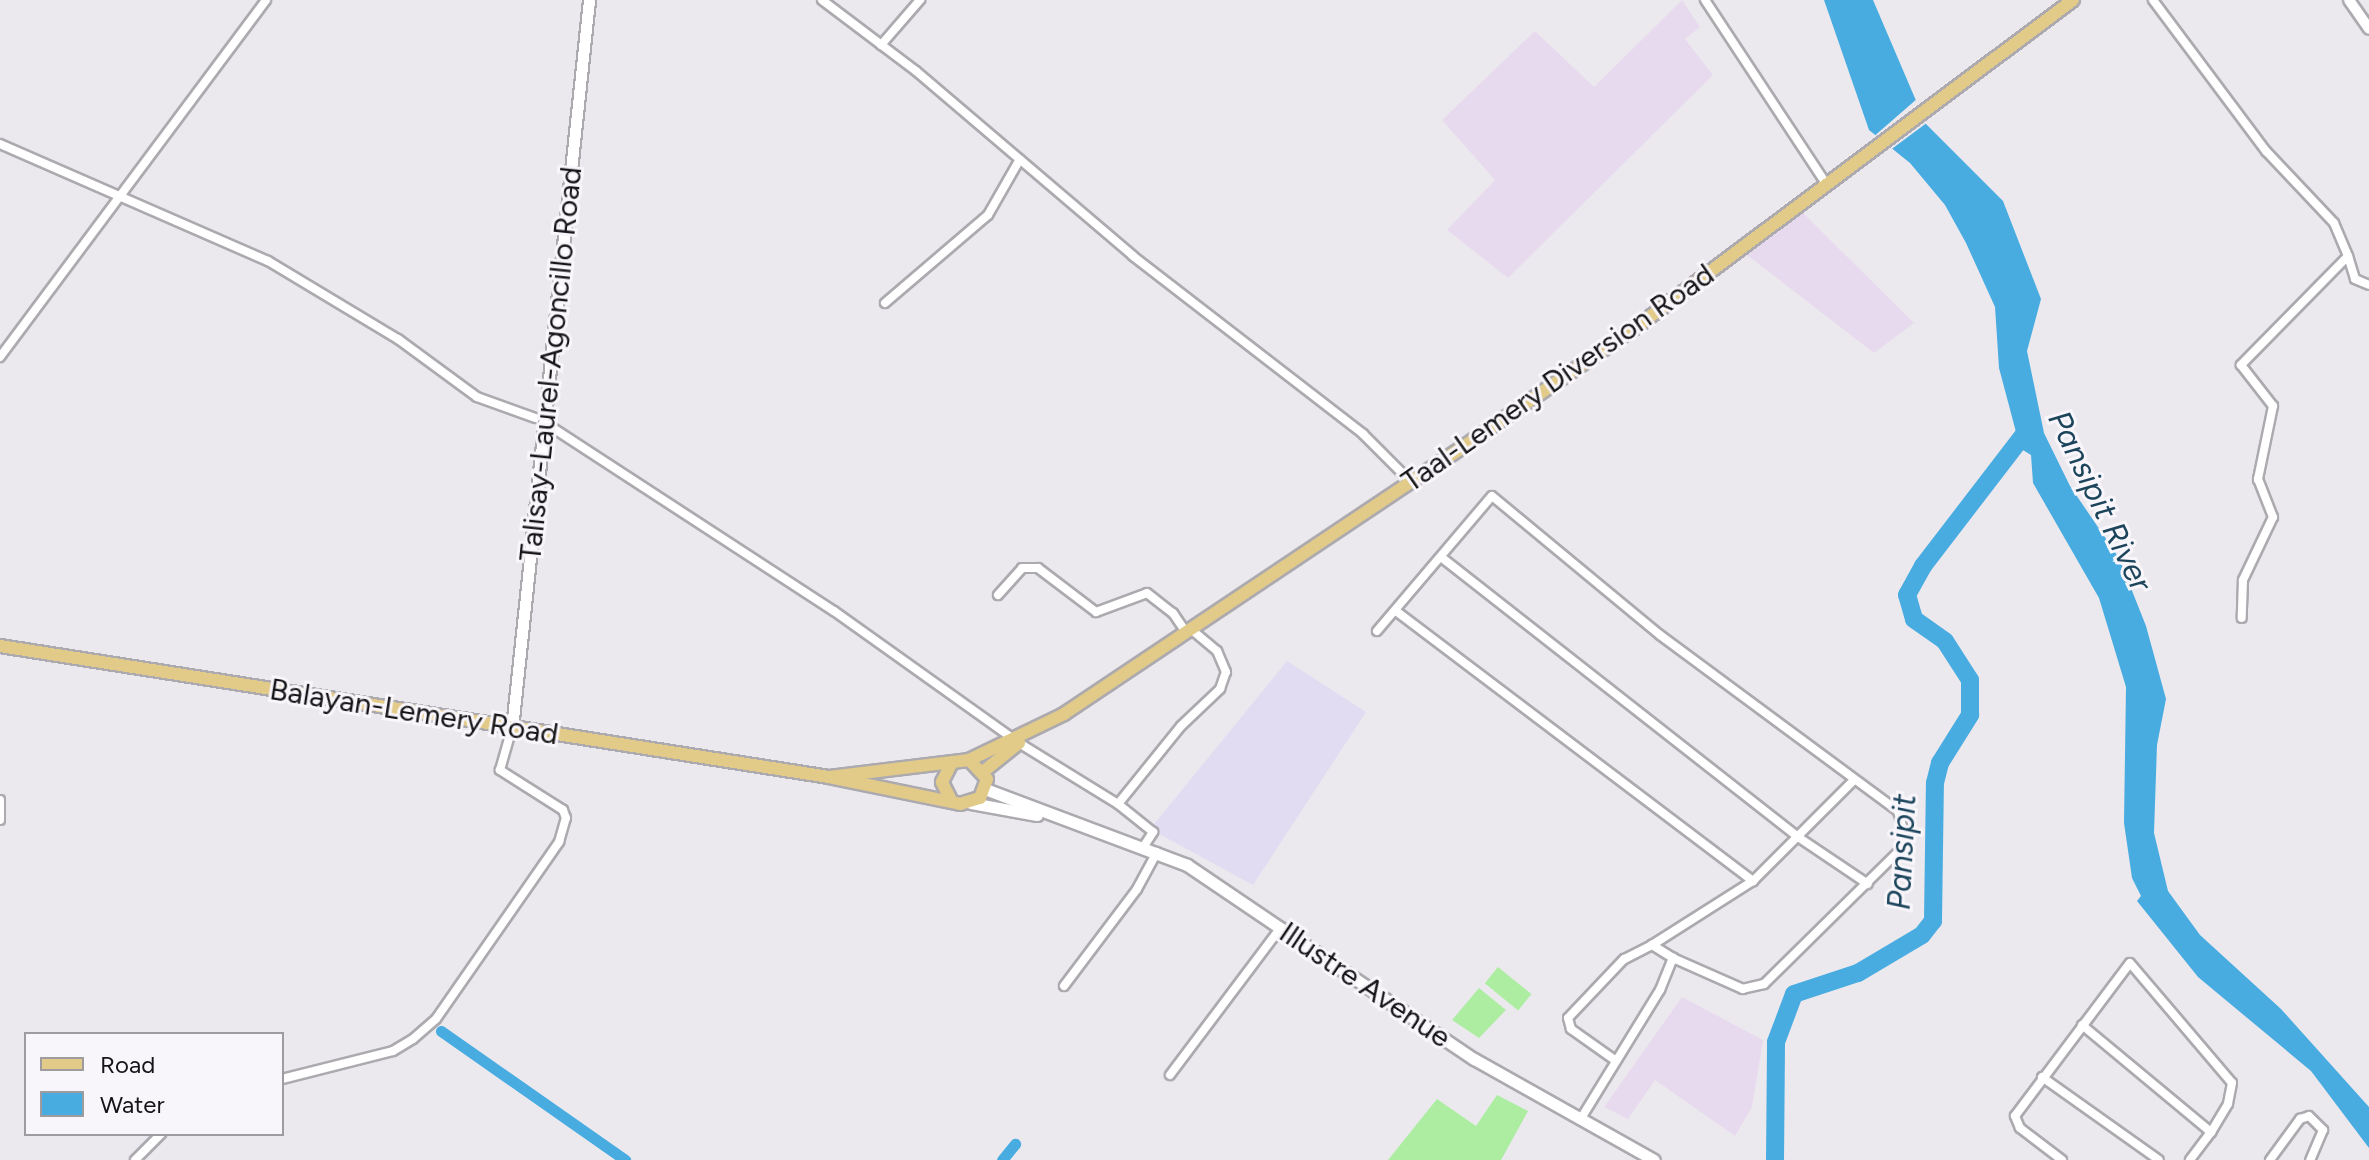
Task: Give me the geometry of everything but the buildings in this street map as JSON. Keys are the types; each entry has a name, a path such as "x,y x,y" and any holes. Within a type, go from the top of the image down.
{"main road":[{"name":"Talisay-Laurel-Agoncillo Road","path":"512,728 589,0"},
{"name":"Taal-Lemery Diversion Road","path":"984,771 1017,742 1412,483 1635,328 2073,0"},
{"name":"Balayan-Lemery Road","path":"0,646 829,777 951,800"},
{"name":"Taal-Lemery Diversion Road","path":"969,760 1017,742"},
{"path":"969,760 984,771 985,789 971,803 951,800 942,782 951,764 969,760"},
{"name":"Balayan-Lemery Road","path":"829,777 951,764"},
{"name":"Illustre Avenue","path":"985,789 1158,850 1281,927 1474,1059 1654,1160"},
{"name":"Illustre Avenue","path":"971,803 1073,819"}],"street":[{"path":"0,357 126,195 266,0"},
{"path":"822,0 1020,159 1133,256 1363,434 1412,483"},
{"path":"881,45 920,0"},
{"path":"1705,0 1827,185"},
{"path":"2153,0 2256,139 2334,223 2355,279 2369,285"},
{"path":"2349,0 2369,29"},
{"path":"0,144 126,195 268,261 398,339 477,397 535,418"},
{"path":"885,303 988,215 1020,159"},
{"path":"2242,618 2243,580 2273,517 2258,479 2273,406 2241,365 2348,256"},
{"path":"553,428 834,611 1017,742 1118,804 1153,832 1144,846"},
{"path":"1377,631 1492,496 1660,635 1898,811 1903,824 1900,850 1868,884 1755,988 1743,989 1673,958 1652,945"},
{"path":"1441,557 1798,837 1868,884"},
{"path":"998,595 1022,568 1038,568 1096,612 1147,593 1226,662 1220,689 1181,726 1118,804"},
{"path":"1396,611 1753,881"},
{"path":"284,1078 393,1051 413,1039 436,1019 559,842 566,818 563,810 500,770 512,728"},
{"path":"1616,1061 1571,1029 1568,1018 1624,959 1652,945 1753,881 1854,780"},
{"path":"0,800 0,820"},
{"path":"1064,986 1137,889 1158,850"},
{"path":"1170,1075 1281,927"},
{"path":"1580,1120 1660,990 1673,958"},
{"path":"2062,1160 2020,1128 2015,1116 2130,963 2232,1083 2228,1104 2190,1160"},
{"path":"2082,1025 2211,1132"},
{"path":"2042,1077 2159,1160"},
{"path":"2270,1160 2300,1119 2309,1116 2323,1130 2310,1160"},
{"path":"135,1160 159,1136"}],"shaded area":[{"path":"1682,0 1700,27 1685,39 1713,75 1508,278 1447,230 1495,180 1442,120 1535,31 1594,87"},
{"path":"1803,213 1914,323 1874,353 1747,255"},
{"path":"1287,661 1366,712 1253,885 1150,829"},
{"path":"1682,997 1763,1040 1752,1107 1735,1136 1655,1080 1628,1119 1604,1107"}],"green space":[{"path":"1498,967 1531,994 1518,1010 1485,983"},
{"path":"1479,988 1506,1010 1479,1038 1452,1020"},
{"path":"1497,1095 1528,1111 1501,1160 1388,1160 1437,1099 1476,1126"}],"water":[{"path":"1824,0 1873,0 1926,124 2003,201 2041,299 2027,351 2044,433 2070,486 2119,558 2146,626 2166,699 2157,745 2154,833 2168,891 2200,935 2281,1009 2369,1107 2369,1148 2311,1071 2198,977 2137,901 2141,896 2132,878 2124,823 2126,687 2099,598 2033,483 2031,455 2008,441 2016,432 1999,368 1995,307 1966,243 1945,205 1910,163 1869,130"}],"pier":[{"path":"1918,98 1928,122 1889,151 1872,138"}],"waterway":[{"name":"Pansipit","path":"1775,1160 1776,1042 1794,994 1858,973 1922,935 1933,921 1935,783 1940,763 1970,715 1970,680 1945,641 1914,619 1907,595 1923,566 2025,433"},
{"path":"441,1031 625,1160"},
{"path":"1002,1160 1015,1144"}],"water label":[{"name":"Pansipit River","path":"2100,501"}]}
